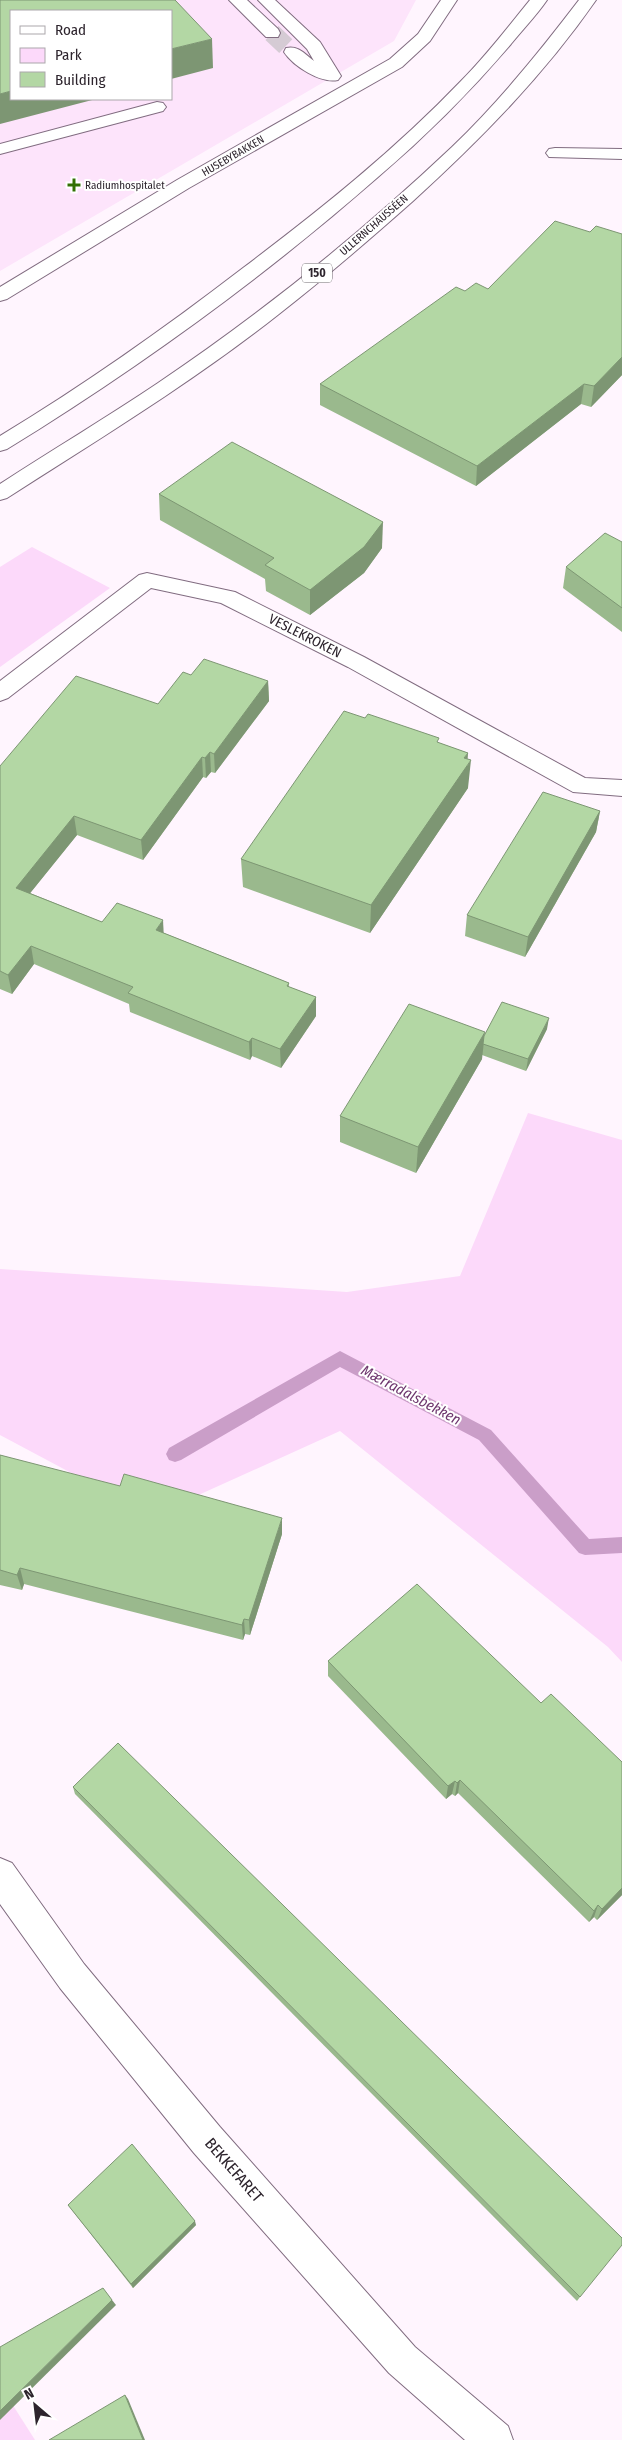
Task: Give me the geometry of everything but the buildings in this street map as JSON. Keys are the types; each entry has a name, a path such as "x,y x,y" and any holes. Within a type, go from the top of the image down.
{"main road":[{"path":"237,0 272,33"},
{"path":"266,0 314,46 330,75"},
{"name":"HUSEBYBAKKEN","path":"3,288 396,63 424,37 450,0"},
{"path":"0,445 194,315 320,219 422,131 469,83 539,0"},
{"name":"ULLERNCHAUSSÉEN","path":"0,493 165,387 271,311 363,236 459,150 532,72 588,0"},
{"path":"292,52 308,64 354,86"},
{"path":"0,149 157,107"},
{"path":"555,153 622,154"},
{"name":"VESLEKROKEN","path":"0,693 148,580 226,597 356,662 581,786 622,788"},
{"name":"BEKKEFARET","path":"0,1875 72,1976 207,2140 402,2360 494,2440"}],"shaded area":[{"name":"Radiumhospitalet","path":"0,0 416,0 394,41 0,271"}],"green space":[{"path":"32,547 110,588 0,667 0,567"},
{"path":"528,1113 622,1140 622,1662 608,1647 340,1431 152,1516 0,1435 0,1269 347,1292 460,1276"},
{"path":"0,2385 35,2440 0,2440"}],"waterway":[{"name":"Mærradalsbekken","path":"175,1454 340,1358 485,1435 585,1547 622,1545"}],"tunnel":[{"path":"272,33 292,52"}],"place":[{"name":"Radiumhospitalet","path":"74,185"}]}
